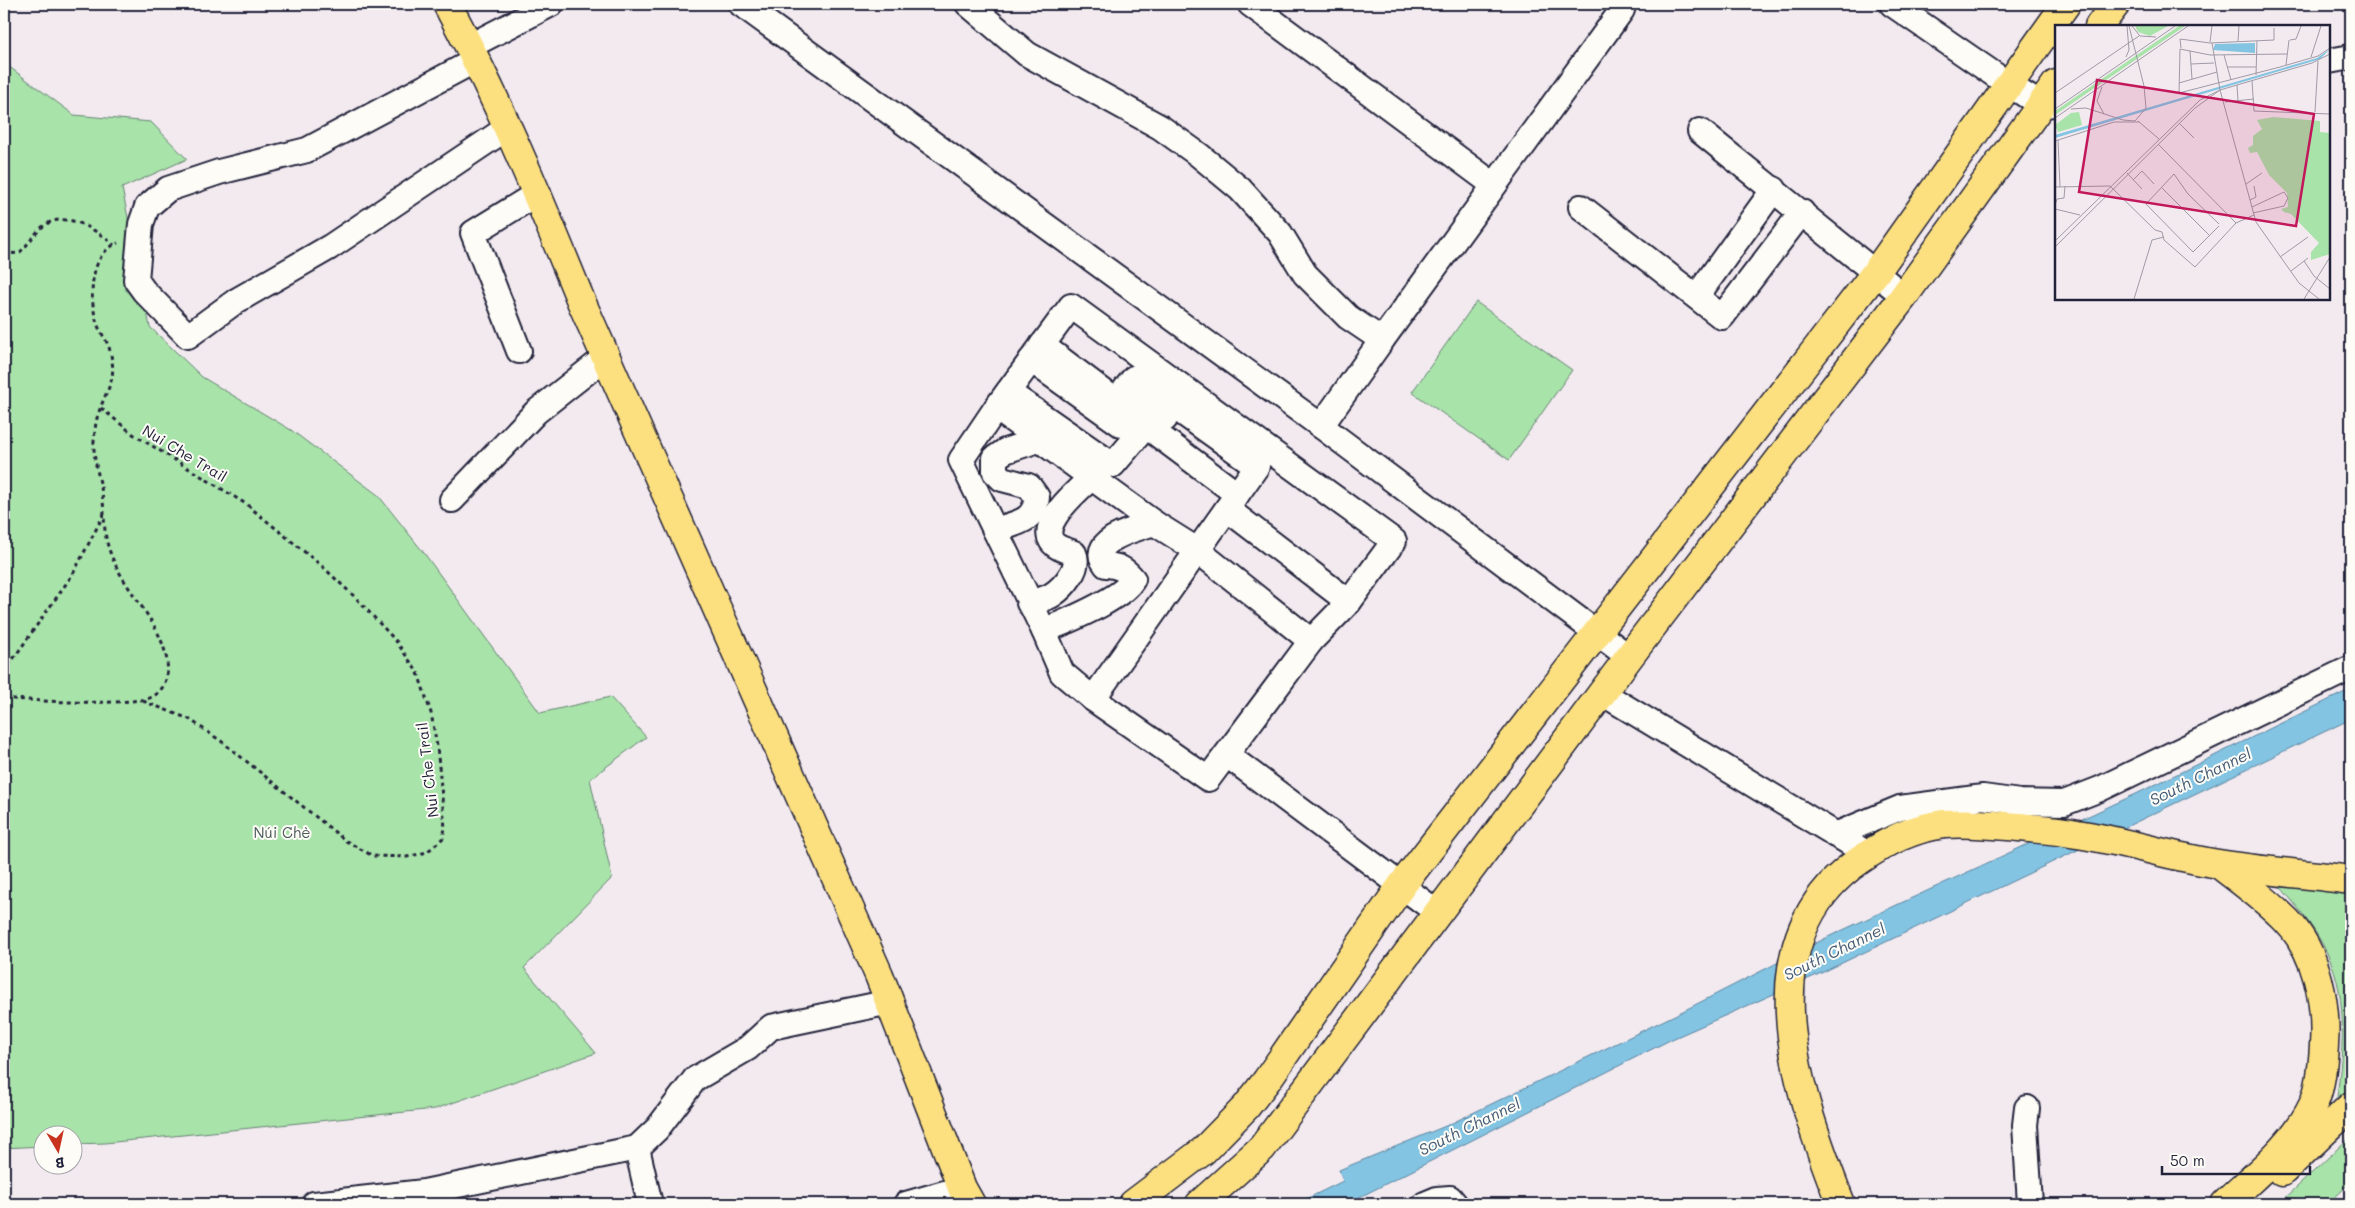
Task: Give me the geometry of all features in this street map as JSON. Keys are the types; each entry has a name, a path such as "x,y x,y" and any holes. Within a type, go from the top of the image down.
{"main road":[{"path":"447,4 473,53 538,193 581,301 607,356 890,1002 967,1196"},
{"path":"1133,1204 1203,1151 1246,1107 1402,885 1876,272 2066,4"},
{"path":"2100,25 2116,4"},
{"path":"1200,1204 1262,1148 1629,657 1904,296 2051,98"},
{"path":"1841,1204 1802,1092 1793,1048 1789,1012 1791,975 1799,940 1810,912 1826,888 1838,876 1868,854 1902,835 1930,827 1966,823 2076,834 2219,864 2351,880"},
{"path":"2219,864 2260,895 2289,922 2306,949 2322,989 2326,1026 2323,1064 2314,1104 2286,1145 2225,1204"},
{"path":"2249,1204 2351,1106"}],"street":[{"path":"507,128 330,248 236,301 188,336 144,291 136,280 141,224 147,207 168,189 219,172 307,150 473,53 551,4"},
{"path":"741,4 1321,426 1595,634 1629,657"},
{"path":"968,4 1027,54 1160,127 1200,155 1240,188 1280,233 1305,274 1348,317 1382,340"},
{"path":"1250,4 1494,185"},
{"path":"1321,426 1622,10 1623,4"},
{"path":"1892,4 2008,84 2051,98"},
{"path":"2330,61 2351,57"},
{"path":"1700,131 1904,296"},
{"path":"1697,296 1774,189"},
{"path":"518,351 473,233 538,193"},
{"path":"1581,207 1722,317 1802,212"},
{"path":"1071,306 1394,541 1349,602 1312,642 1208,779 1093,699 1062,673 1044,631 961,460 1036,352 1071,306"},
{"path":"1036,352 1116,401 1134,378 1257,466 1093,699"},
{"path":"452,500 536,412 607,356"},
{"path":"1002,400 1038,440 1197,550 1312,642"},
{"path":"1002,400 1113,465 1146,426 1237,494 1349,602"},
{"path":"995,530 1030,518 1036,509 1037,497 1029,486 1002,479 995,472 994,458 1004,451 1038,440"},
{"path":"1029,603 1051,596 1075,568 1077,559 1074,553 1053,544 1049,536 1049,527 1066,502 1092,477"},
{"path":"1044,631 1091,610 1129,587 1134,579 1127,571 1116,566 1106,565 1101,559 1100,552 1102,546 1116,537 1154,522"},
{"path":"1835,835 1900,808 1983,797 2020,802 2064,802 2100,789 2351,668"},
{"path":"1602,693 1868,854"},
{"path":"1227,755 1438,913"},
{"path":"314,1204 424,1192 637,1148 657,1129 696,1079 748,1048 771,1027 890,1002"},
{"path":"2027,1108 2025,1125 2030,1204"},
{"path":"637,1148 650,1204"},
{"path":"906,1204 967,1196"},
{"path":"1425,1204 1437,1199 1450,1198 1455,1204"}],"path":[{"path":"4,254 19,253 40,229 51,222 67,219 101,234 114,245"},
{"path":"140,235 114,245 96,264 92,291 97,324 110,348 114,370 109,392 97,415 94,443 95,465 102,492 108,548 115,563 154,625 167,660 167,678 163,687 154,696 143,701"},
{"name":"Nui Che Trail","path":"4,698 70,702 143,701 189,719 222,741 346,841 373,856 407,857 427,852 443,838 445,828 437,746 431,713 418,673 396,641 356,598 323,567 246,504 133,434 101,408"},
{"path":"4,672 73,574 104,514"}],"green space":[{"name":"Núi Chè","path":"4,63 74,115 151,122 187,159 122,188 150,327 202,377 291,430 378,495 424,553 540,713 610,697 646,737 590,779 612,878 524,968 596,1053 435,1109 105,1143 82,1144 82,1126 32,1126 32,1147 4,1148"},
{"path":"1476,302 1572,370 1509,460 1412,392"},
{"path":"2276,882 2351,893 2351,1092 2336,1106 2342,1048 2342,1009 2334,971 2317,934"},
{"path":"2351,1136 2351,1182 2328,1204 2279,1204"}],"water":[{"name":"South Channel","path":"2351,689 2351,719 1817,975 1672,1039 1346,1204 1296,1204 1343,1181 1339,1170 1448,1125 1683,1011 1830,936 2136,794"}]}
